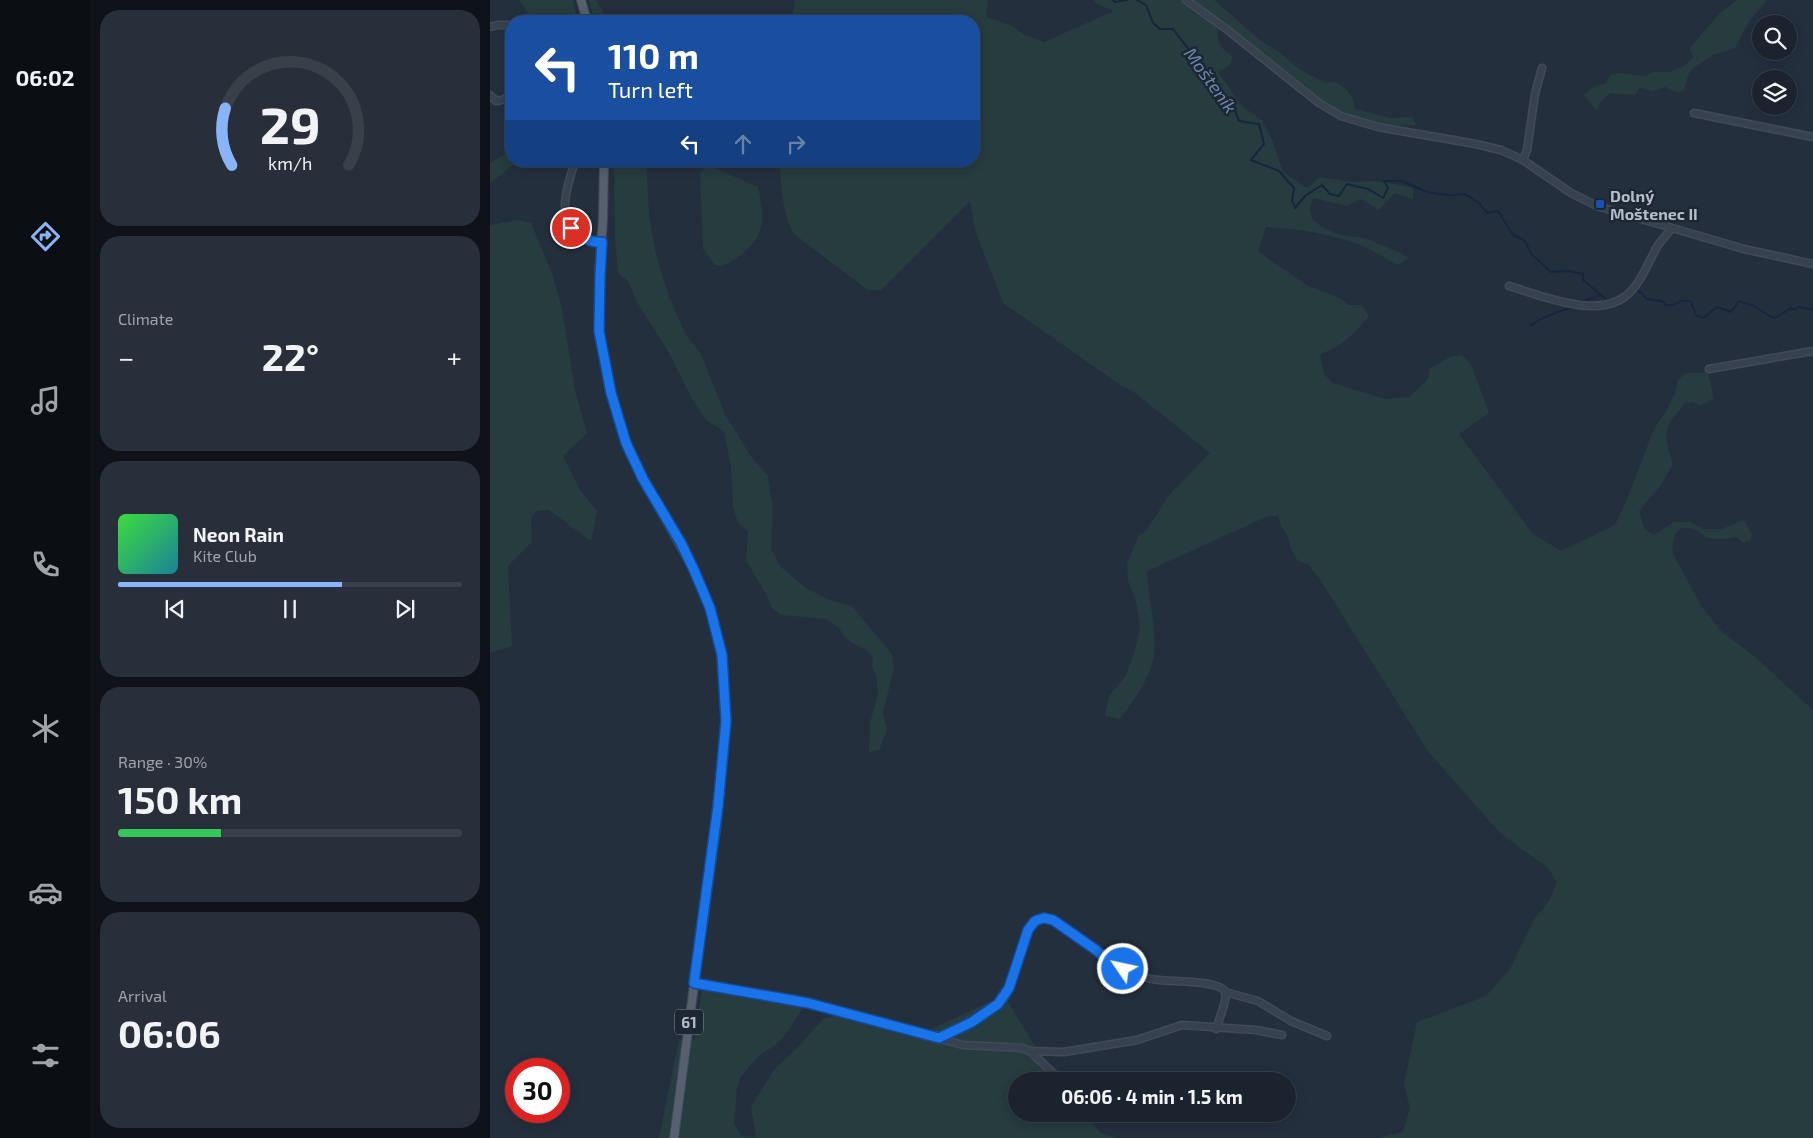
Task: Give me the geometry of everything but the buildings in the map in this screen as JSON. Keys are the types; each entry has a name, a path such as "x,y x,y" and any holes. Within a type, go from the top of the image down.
{"main road":[{"path":"581,0 586,15"},
{"name":"61","path":"604,167 599,331 611,393 626,443 698,578 710,608 722,655 726,721 717,823 674,1138"}],"street":[{"path":"1186,0 1225,28 1319,103 1335,113 1378,127 1484,146 1507,153 1523,160 1561,187 1590,203 1671,229 1744,249 1813,264"},
{"path":"490,27 505,25"},
{"path":"1523,160 1527,150 1535,94 1542,68"},
{"path":"490,95 496,101 505,99"},
{"path":"1694,113 1813,137"},
{"path":"573,167 568,183 564,208 571,228 585,240 595,243 602,242"},
{"path":"1509,286 1559,301 1582,305 1598,307 1616,302 1633,289 1658,245 1671,229"},
{"path":"1709,369 1813,351"},
{"path":"939,1038 972,1022 998,1004 1009,988 1030,926 1044,918 1053,920 1110,962 1135,975 1158,980 1208,984 1219,987 1225,992 1258,1001 1291,1021 1327,1036"},
{"path":"694,983 808,1003 963,1045 1022,1048 1030,1051 1064,1052 1126,1043 1182,1025 1216,1029 1256,1030 1282,1035"},
{"path":"1216,1029 1225,992"},
{"path":"1030,1051 1052,1072"}],"green space":[{"path":"519,0 573,0 576,15 529,15"},
{"path":"589,0 596,0 605,15 593,15"},
{"path":"795,0 988,0 986,17 1013,26 1023,34 1044,42 1114,11 1097,4 1094,0 1214,0 1261,41 1281,53 1300,70 1326,83 1336,82 1346,89 1353,99 1355,109 1390,118 1412,117 1416,125 1389,126 1370,123 1346,115 1310,93 1226,24 1218,30 1219,43 1233,56 1230,65 1218,72 1243,107 1262,120 1272,140 1283,172 1307,188 1320,177 1351,182 1378,181 1413,188 1413,199 1395,193 1379,210 1361,199 1347,206 1313,198 1310,209 1312,219 1323,228 1340,235 1364,238 1409,258 1398,265 1367,248 1340,238 1266,227 1258,252 1303,283 1338,298 1348,305 1362,305 1369,316 1348,339 1335,348 1320,354 1324,374 1333,383 1385,399 1409,397 1428,379 1430,368 1450,357 1462,355 1471,364 1489,413 1459,434 1532,533 1561,551 1615,525 1654,429 1668,408 1676,391 1678,380 1685,373 1708,373 1714,399 1699,406 1693,402 1685,403 1672,419 1666,438 1673,464 1661,485 1639,511 1645,530 1654,535 1674,522 1690,522 1703,529 1722,529 1743,520 1752,534 1750,541 1743,543 1737,537 1710,538 1686,528 1675,534 1673,554 1702,607 1721,631 1754,656 1813,710 1813,1138 1378,1138 1403,1132 1410,1108 1404,1084 1417,1022 1486,996 1510,969 1535,918 1550,900 1557,882 1548,868 1500,833 1427,750 1321,581 1309,565 1298,561 1291,550 1288,536 1281,526 1278,516 1268,516 1147,571 1155,644 1150,672 1141,689 1120,719 1105,716 1109,696 1125,677 1135,651 1140,627 1136,601 1128,581 1127,563 1139,535 1146,531 1170,494 1210,453 1130,389 1123,387 1003,303 975,230 970,201 881,290 868,290 794,234 787,219 780,167 980,167 980,15 793,15"},
{"path":"1737,0 1767,0 1754,15 1752,15 1735,48 1713,55 1691,70 1684,90 1679,93 1665,87 1651,91 1640,88 1635,95 1610,93 1600,102 1597,110 1583,95 1595,86 1606,83 1610,75 1617,73 1646,76 1654,72 1669,72 1684,66 1693,58 1690,48 1719,14"},
{"path":"505,154 505,167 511,167 490,183 490,163"},
{"path":"614,167 646,167 649,214 656,255 669,297 686,335 701,354 725,414 750,455 768,476 773,510 771,549 781,567 806,588 829,600 852,606 892,654 894,668 883,713 887,731 879,750 869,752 870,723 878,694 876,675 872,667 873,657 865,649 852,643 839,628 826,619 781,615 772,608 746,560 748,531 738,523 733,507 731,467 724,431 706,420 692,399 668,351 637,302 628,281 618,273 615,238"},
{"path":"706,167 713,167 758,187 762,208 759,234 748,249 730,262 722,265 715,265 703,249 700,174"},
{"path":"517,220 531,223 553,276 562,309 575,390 587,433 563,456 580,490 597,511 591,541 549,510 537,511 531,518 532,542 508,566 512,646 490,653 490,225"},
{"path":"702,988 804,1006 779,1042 759,1056 741,1076 737,1089 734,1124 742,1136 756,1137 751,1107 774,1070 823,1019 841,1014 917,1036 1004,995 1052,1072 1008,1072 1008,1122 1091,1122 1101,1133 1115,1138 659,1138 679,1040 695,1040"}],"waterway":[{"name":"Mošteník","path":"1113,0 1115,2 1127,0"},
{"name":"Mošteník","path":"1137,0 1146,5 1153,23 1160,29 1173,29 1234,108 1239,121 1259,124 1264,144 1251,160 1279,171 1294,188 1292,200 1295,208 1305,196 1322,185 1330,194 1339,196 1347,184 1368,189 1383,198 1388,188 1384,181 1402,181 1427,192 1448,195 1465,194 1479,203 1487,213 1498,211 1513,235 1524,240 1532,255 1551,272 1569,271 1583,274 1583,280 1607,300 1610,300"},
{"name":"Mošteník","path":"1636,289 1647,299 1662,301 1666,305 1691,301 1696,315 1703,318 1717,307 1731,312 1739,301 1754,306 1775,318 1791,308 1795,310 1798,307 1813,309"},
{"path":"1584,303 1586,300 1601,295"},
{"path":"1530,326 1553,314 1578,308"}],"place":[{"name":"Dolný Moštenec II","path":"1600,204"}],"route":[{"path":"571,228 585,240 595,243 602,242 599,331 611,393 626,443 643,479 681,543 694,570 710,608 722,655 726,721 717,823 694,983 808,1003 939,1038 972,1022 998,1004 1009,988 1028,930 1037,920 1050,918 1110,962 1123,969"}]}
